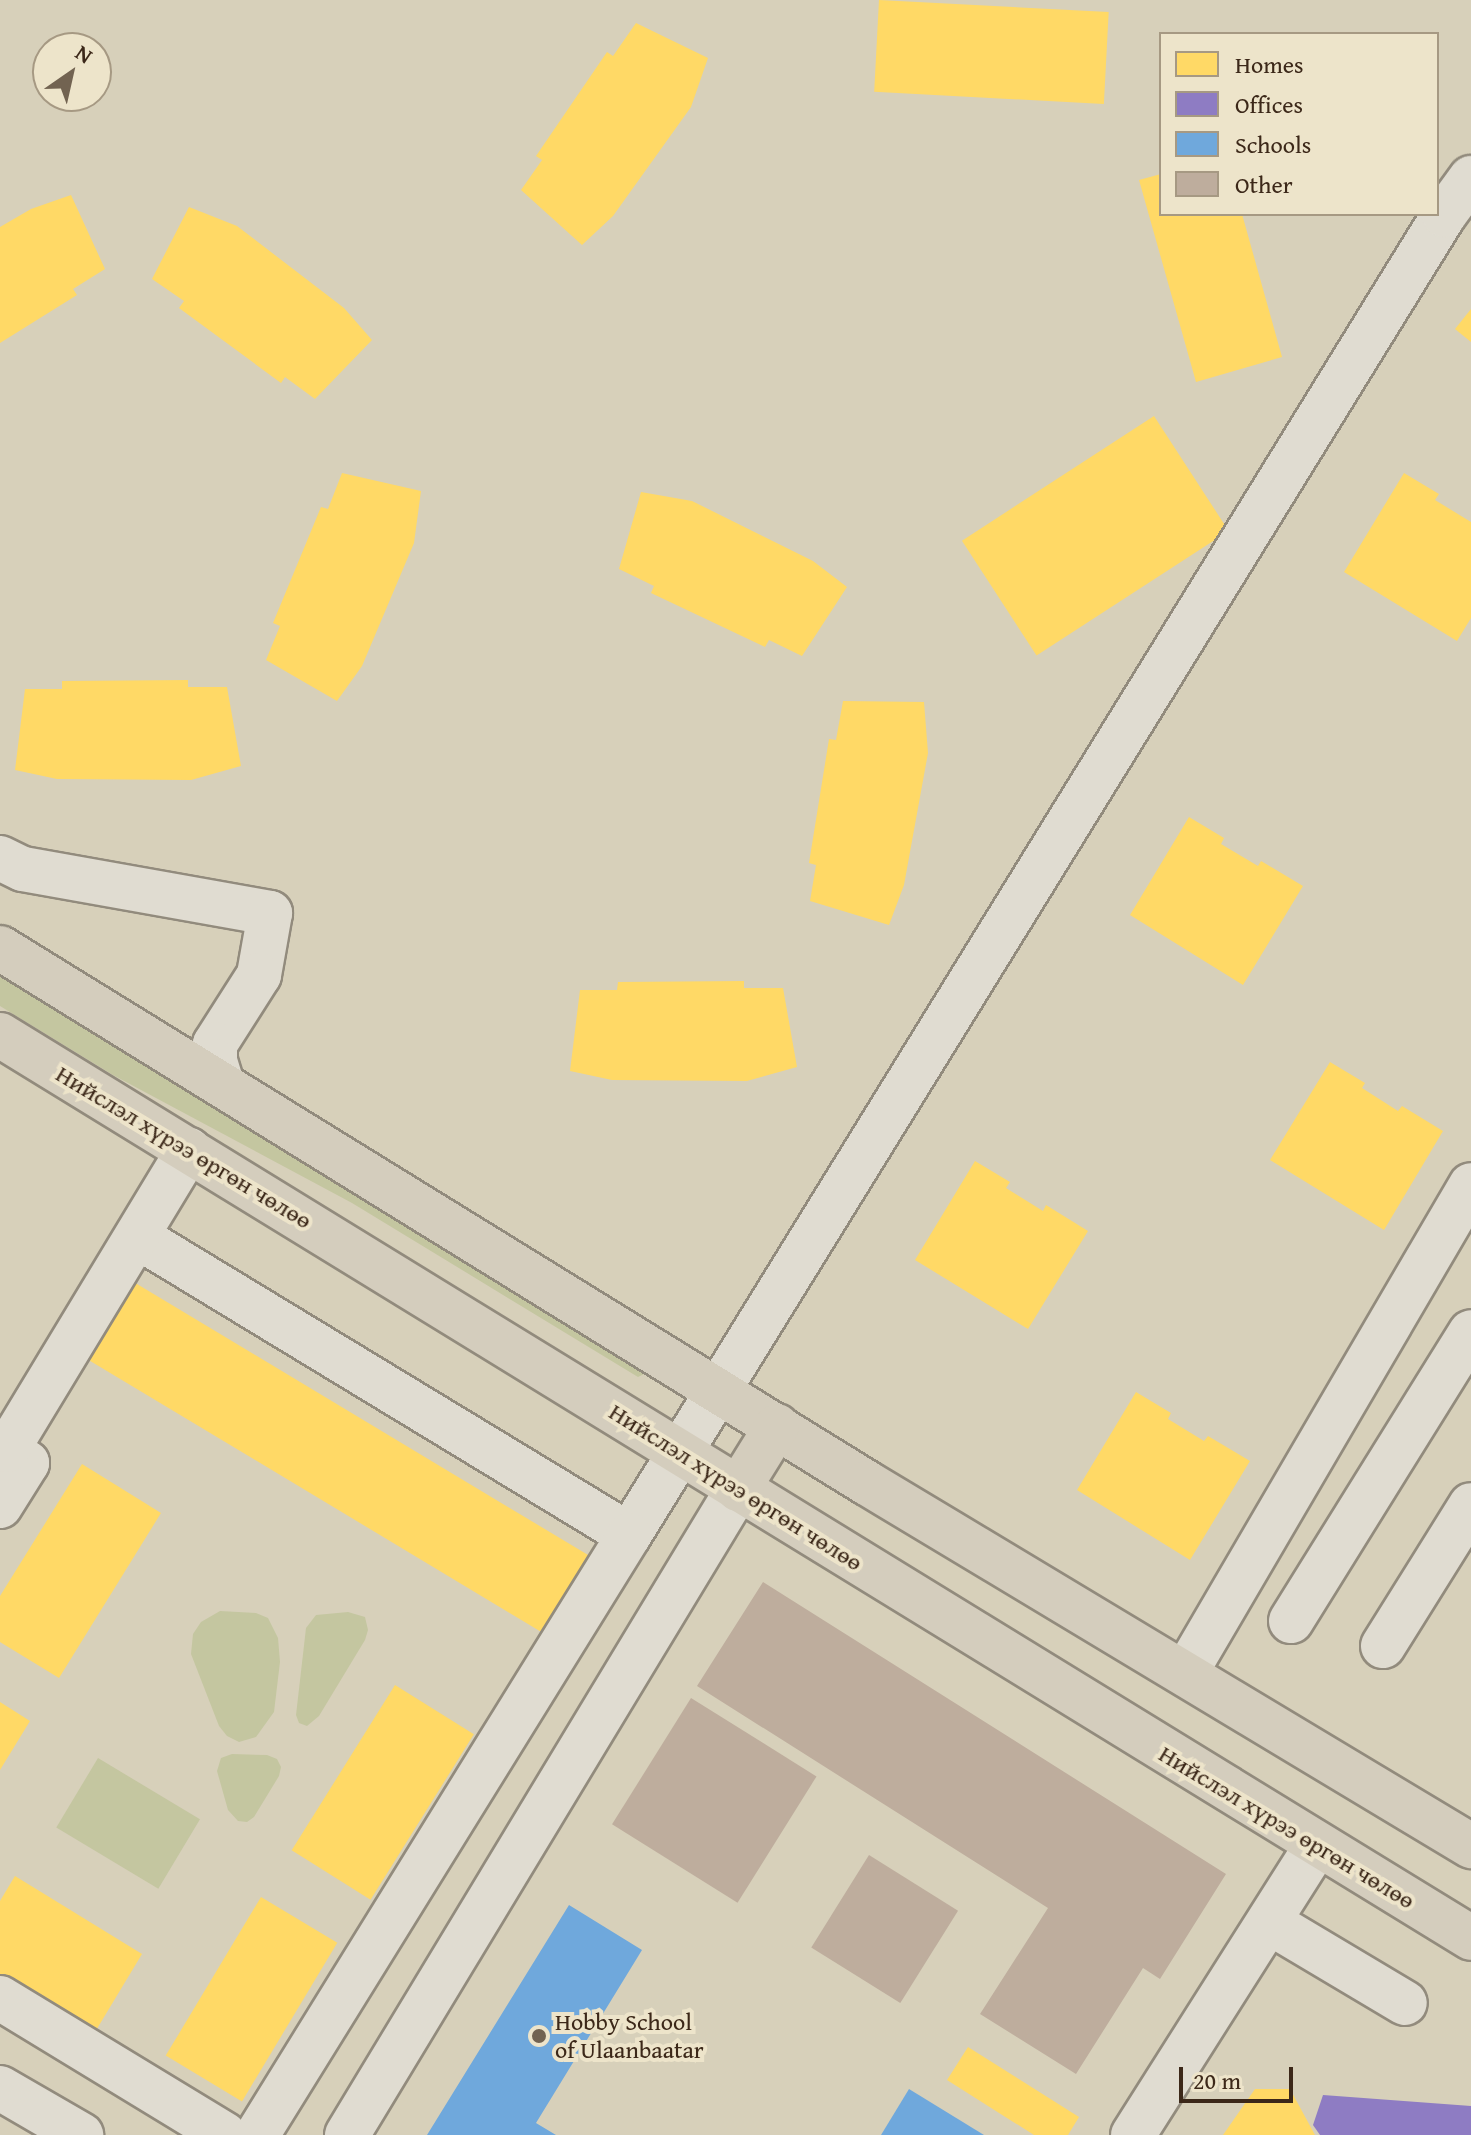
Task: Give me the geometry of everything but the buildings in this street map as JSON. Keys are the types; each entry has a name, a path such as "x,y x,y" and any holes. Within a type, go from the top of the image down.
{"main road":[{"path":"0,948 777,1426 1471,1846"},
{"name":"Нийслэл хүрээ өргөн чөлөө","path":"0,1035 1471,1938"},
{"path":"738,1489 777,1426"}],"street":[{"path":"257,2135 1444,215 1471,178"},
{"path":"0,858 23,869 270,913 259,975 215,1044 215,1061 222,1084"},
{"path":"0,1506 27,1463 7,1450 189,1150"},
{"path":"1186,1672 1471,1185"},
{"path":"138,1237 629,1535"},
{"path":"1291,1621 1471,1332"},
{"path":"347,2135 738,1489"},
{"path":"1383,1646 1471,1505"},
{"path":"1133,2135 1317,1845"},
{"path":"1269,1922 1405,2003"},
{"path":"0,1998 225,2135"},
{"path":"0,2088 81,2135"}],"green space":[{"path":"0,973 641,1367 644,1374 638,1377 352,1203 113,1075 0,1006"},
{"path":"220,1611 256,1613 268,1618 278,1638 280,1662 274,1712 256,1737 239,1742 227,1736 219,1726 191,1654 193,1634 201,1622"},
{"path":"348,1612 365,1617 368,1630 365,1640 319,1716 307,1726 299,1723 296,1715 306,1628 316,1615"},
{"path":"232,1754 267,1755 277,1759 281,1767 279,1776 254,1817 247,1822 238,1821 228,1810 217,1771 221,1758"},
{"path":"98,1758 200,1819 158,1889 56,1827"}],"place":[{"name":"Hobby School of Ulaanbaatar","path":"539,2036"}]}
